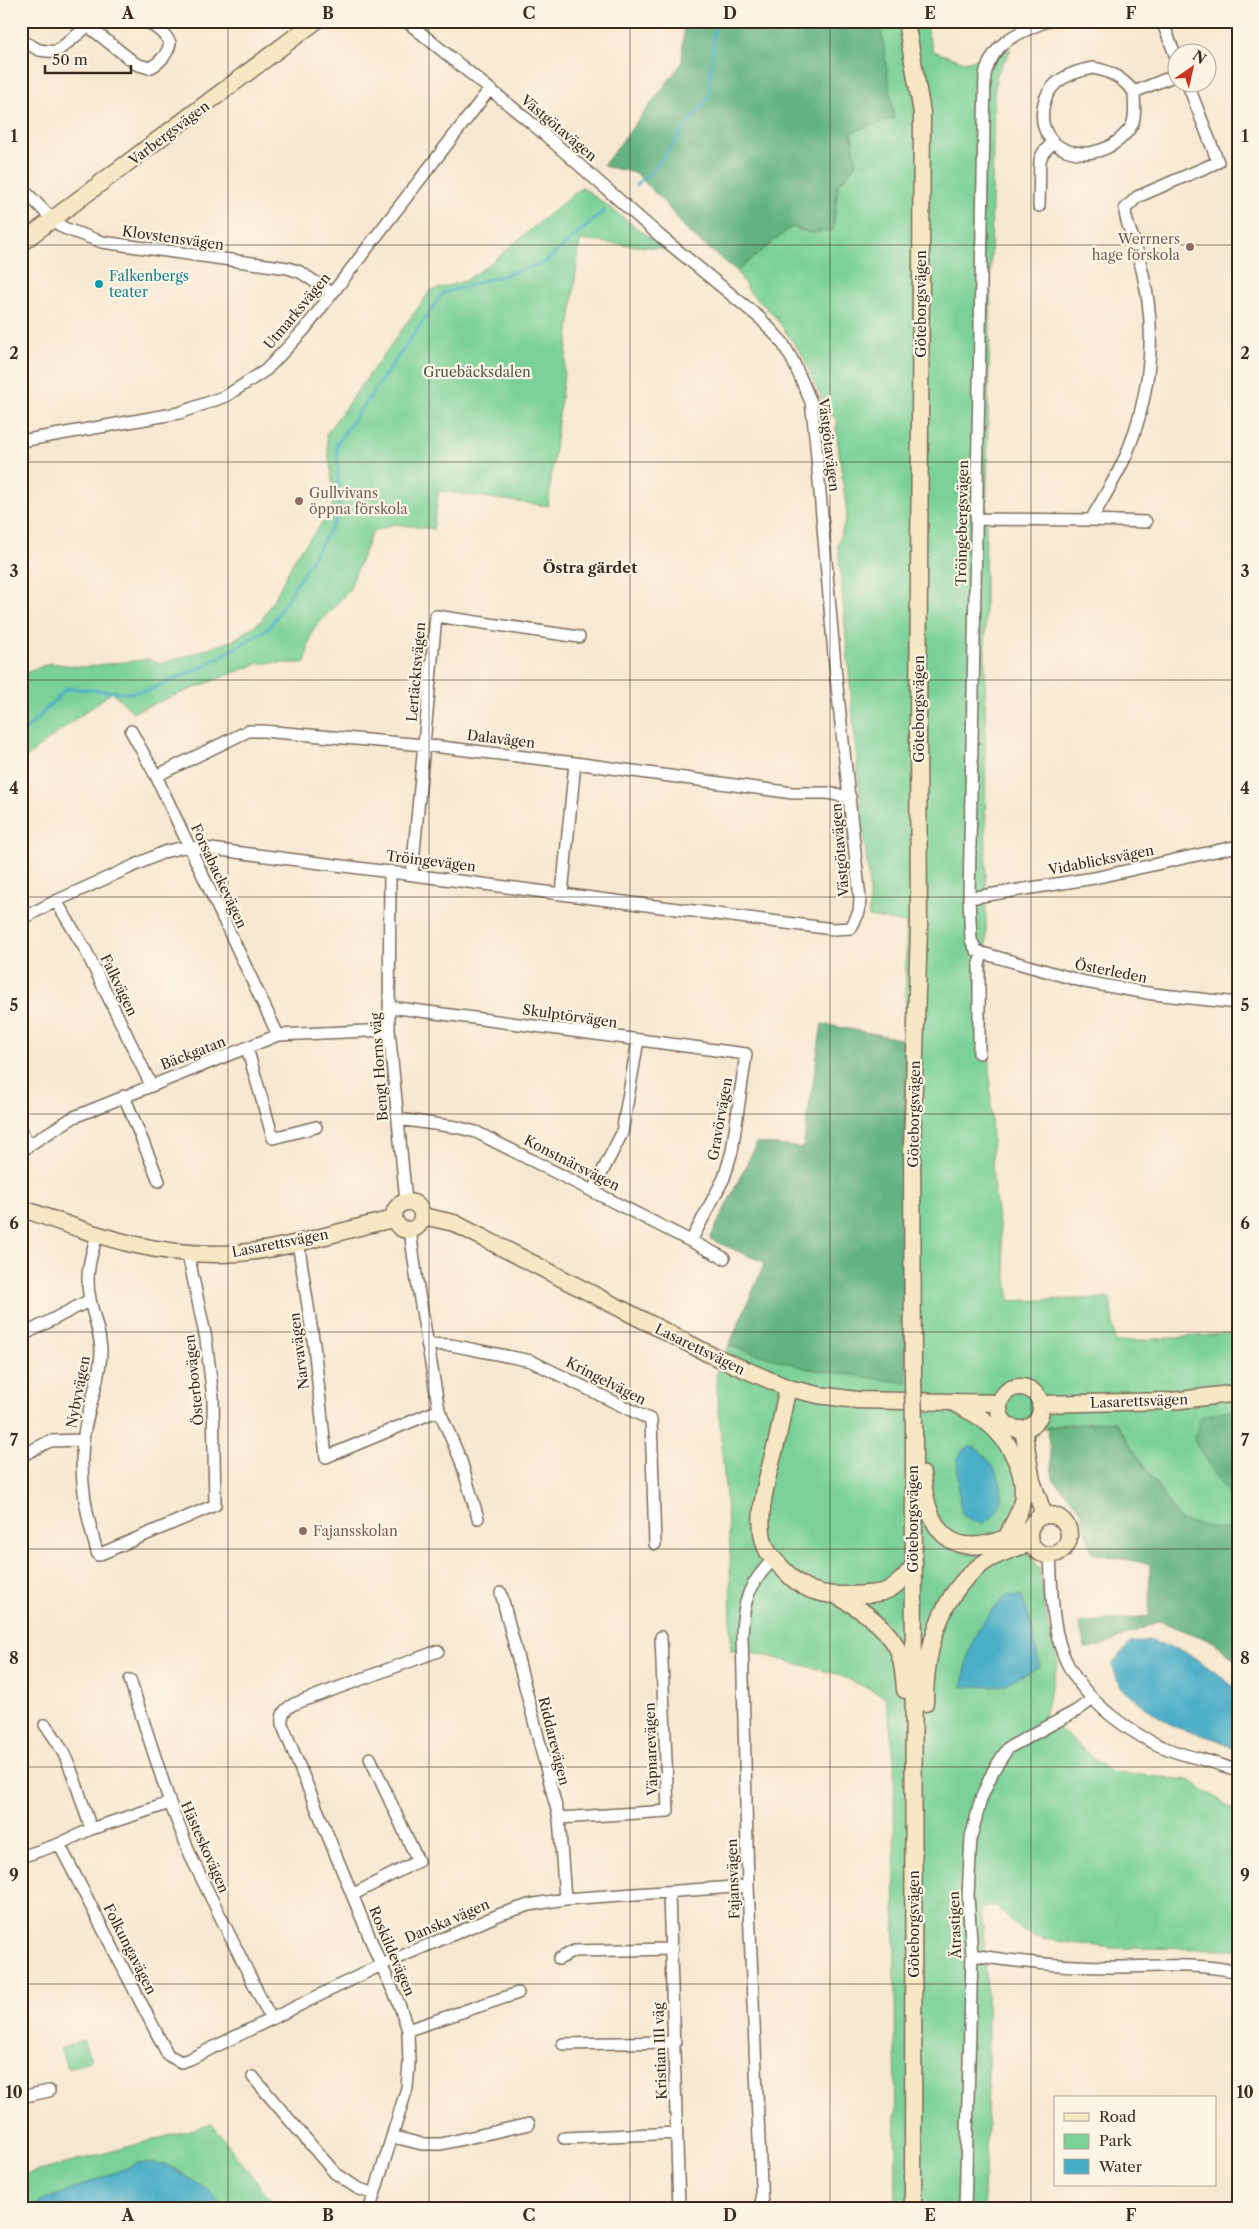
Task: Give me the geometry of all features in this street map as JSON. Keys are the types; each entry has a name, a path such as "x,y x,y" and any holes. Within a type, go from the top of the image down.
{"main road":[{"name":"Varbergsvägen","path":"21,243 316,21"},
{"name":"Göteborgsvägen","path":"906,21 922,113 918,729 919,928 912,1148 913,1344 918,1381 913,1567 915,1605 913,2208"},
{"name":"Lasarettsvägen","path":"406,1202 418,1205 423,1216 454,1223 709,1354 788,1388 818,1395 857,1400 999,1403"},
{"path":"406,1202 398,1206 394,1219 399,1226 410,1230 419,1226 423,1216"},
{"name":"Lasarettsvägen","path":"21,1208 97,1236 162,1252 188,1254 240,1253 298,1242 394,1219"},
{"path":"1022,1387 1033,1392 1040,1404 1040,1412 1036,1421 1023,1429 1013,1428 1005,1423 999,1413 999,1403 1006,1392 1013,1388 1022,1387"},
{"path":"788,1388 777,1442 765,1483 762,1508 763,1531 767,1550 774,1560 800,1585 814,1591 835,1595 887,1592 903,1579 913,1567"},
{"name":"Lasarettsvägen","path":"1040,1404 1172,1401 1238,1393"},
{"path":"954,1402 983,1419 998,1432 1011,1451 1018,1468 1022,1488 1021,1506 1007,1538"},
{"path":"918,1423 925,1496 928,1511 936,1526 954,1541 972,1547 984,1546 1020,1534 1031,1527"},
{"path":"1023,1429 1032,1481 1044,1515"},
{"path":"1051,1514 1061,1518 1068,1527 1070,1534 1064,1548 1050,1555 1039,1552 1031,1543 1029,1531 1038,1517 1044,1515 1051,1514"},
{"path":"914,1782 925,1762 926,1667 935,1632 944,1610 960,1585 980,1566 1002,1553 1031,1543"},
{"path":"835,1595 857,1607 879,1626 897,1647 904,1673 906,1704 905,1835 914,1845"}],"street":[{"path":"21,40 39,50 56,52 91,24 136,64 149,68 161,60 169,49 170,43 165,35 147,21"},
{"name":"Västgötavägen","path":"406,21 534,126 660,236 760,319 782,342 793,361 810,402 815,435 836,677 860,899 859,912 851,928"},
{"name":"Tröingebergsvägen","path":"982,953 976,950 971,940 968,898 985,74 988,63 1002,44 1011,36 1046,21"},
{"path":"1162,21 1170,42"},
{"path":"1093,68 1108,70 1124,80 1134,92 1133,122 1127,133 1113,144 1096,152 1078,154 1057,146 1046,133 1041,117 1046,96 1058,81 1076,71 1093,68"},
{"path":"1134,92 1166,79"},
{"name":"Utmarksvägen","path":"21,441 179,413 226,396 266,370 304,330 489,90"},
{"path":"1092,520 1128,452 1139,416 1149,362 1148,302 1134,243 1125,218 1125,209 1137,197 1218,162 1191,92"},
{"path":"1039,206 1040,160 1043,153 1053,142"},
{"name":"Klovstensvägen","path":"21,187 53,220 77,235 102,242 294,270 311,278 332,293"},
{"path":"977,519 1146,522"},
{"name":"Lertäcktsvägen","path":"412,873 436,616 578,637"},
{"name":"Forsabackevägen","path":"131,731 156,776 278,1035"},
{"name":"Dalavägen","path":"156,776 248,731 424,745 575,763 793,793 827,793 850,797"},
{"path":"562,894 575,763"},
{"name":"Tröingevägen","path":"21,919 164,852 188,846 412,873 833,929 851,928"},
{"name":"Vidablicksvägen","path":"968,898 1094,878 1238,846"},
{"name":"Bengt Horns väg","path":"390,871 389,1030 406,1202"},
{"name":"Falkvägen","path":"56,901 85,949 151,1085"},
{"path":"979,1053 978,965 982,953"},
{"name":"Österleden","path":"982,953 1085,982 1153,994 1238,1002"},
{"name":"Skulptörvägen","path":"390,1007 746,1054"},
{"name":"Bäckgatan","path":"25,1149 74,1117 278,1035 389,1030"},
{"path":"593,1190 622,1133 638,1040"},
{"path":"247,1048 274,1138 316,1127"},
{"name":"Gravörvägen","path":"692,1241 724,1178 732,1151 746,1054"},
{"path":"124,1096 159,1181"},
{"name":"Konstnärsvägen","path":"398,1119 456,1127 476,1132 724,1258"},
{"path":"21,1131 25,1149"},
{"path":"410,1230 439,1410 459,1458 478,1518"},
{"name":"Nybyvägen","path":"97,1236 89,1263 90,1300 99,1329 101,1351 94,1397 83,1440 82,1475 87,1518 98,1555"},
{"name":"Narvavägen","path":"298,1242 314,1346 326,1457 439,1410"},
{"name":"Österbovägen","path":"98,1555 215,1505 213,1398 206,1339 188,1254"},
{"path":"21,1336 90,1300"},
{"name":"Kringelvägen","path":"427,1344 460,1346 531,1360 651,1420 655,1544"},
{"path":"21,1456 50,1441 83,1440"},
{"path":"1050,1555 1056,1625 1061,1646 1067,1663 1093,1699 1126,1727 1143,1737 1173,1751 1206,1759 1238,1772"},
{"name":"Fajansvägen","path":"762,2208 748,1886 742,1618 749,1589 756,1578 774,1560"},
{"name":"Riddarevägen","path":"501,1593 559,1818 565,1899"},
{"name":"Väpnarevägen","path":"559,1818 668,1811 661,1637"},
{"name":"Roskildevägen","path":"370,2208 394,2137 407,2088 410,2064 408,2030 398,2001 381,1965 282,1724 282,1714 294,1704 438,1651"},
{"name":"Hästeskovägen","path":"130,1680 170,1803 192,1859 271,2018"},
{"name":"Ätrastigen","path":"965,2208 972,1955 968,1896 971,1837 981,1799 993,1771 1008,1748 1076,1711 1093,1699"},
{"path":"45,1725 56,1737 91,1829"},
{"path":"352,1895 418,1861 370,1758"},
{"path":"21,1857 58,1844 91,1829 170,1803"},
{"name":"Folkungavägen","path":"58,1844 168,2055 181,2062"},
{"name":"Danska vägen","path":"181,2062 381,1965 501,1914 529,1905 565,1899 748,1886"},
{"name":"Kristian III väg","path":"669,1893 680,2208"},
{"path":"559,1960 574,1951 672,1949"},
{"path":"972,1955 1032,1964 1075,1967 1206,1967 1238,1972"},
{"path":"408,2030 518,1993"},
{"path":"563,2044 675,2042"},
{"path":"253,2077 335,2172 357,2188 374,2194"},
{"path":"21,2097 50,2091"},
{"path":"394,2137 422,2144 441,2144 529,2124"},
{"path":"564,2138 677,2133"}],"green space":[{"path":"684,21 880,21 894,118 852,132 856,164 838,185 833,230 811,233 791,227 737,271 690,234 663,201 636,173 603,166 682,63"},
{"path":"880,21 924,21 933,51 965,62 1011,49 997,74 994,93 985,581 986,924 993,1183 1010,1301 1110,1298 1115,1342 1238,1333 1238,1409 1220,1480 1238,1510 1238,1520 1224,1530 1180,1521 1115,1421 1066,1424 1041,1429 1033,1441 1029,1513 1022,1544 1039,1568 1045,1610 1058,1663 1044,1716 1110,1772 1189,1780 1238,1812 1238,1949 1113,1948 1042,1939 1021,1930 996,1906 981,1909 988,2021 987,2133 983,2208 896,2208 894,1758 886,1697 837,1674 752,1652 731,1651 730,1549 716,1375 765,1263 710,1239 757,1143 803,1148 822,1024 905,1040 906,923 869,917 869,884 838,545 847,515 836,428 838,422 823,403 803,356 773,314 750,293 737,271 791,227 811,233 833,230 838,185 856,164 852,132"},
{"name":"Gruebäcksdalen","path":"582,187 665,249 580,240 548,506 439,491 433,529 394,524 372,532 349,590 312,631 305,663 259,663 133,712 112,692 36,749 21,764 21,675 50,663 82,667 149,659 161,664 232,641 261,621 296,556 332,507 334,496 326,434 430,291 465,281 487,266"},
{"path":"822,1024 905,1040 906,1383 809,1369 729,1346 765,1263 710,1239 757,1143 803,1148"},
{"path":"1238,1408 1238,1510 1194,1440 1200,1417"},
{"path":"1115,1421 1180,1521 1224,1530 1238,1520 1238,1663 1214,1642 1159,1621 1100,1647 1085,1649 1079,1623 1149,1616 1150,1564 1092,1553 1080,1509 1053,1479 1047,1427"},
{"path":"23,1653 32,1678 21,1682 21,1654"},
{"path":"83,2040 91,2060 68,2069 60,2049"},
{"path":"212,2124 277,2208 225,2208 184,2174 165,2164 139,2163 40,2202 31,2208 21,2208 21,2176"}],"water":[{"path":"972,1446 988,1459 999,1478 1001,1488 1002,1498 999,1507 992,1517 983,1523 971,1521 962,1513 960,1504 957,1460 962,1451"},
{"path":"1008,1595 1021,1596 1029,1616 1040,1667 1003,1685 963,1687 968,1659 975,1636 988,1616"},
{"path":"1148,1640 1186,1652 1221,1676 1238,1691 1238,1751 1218,1740 1175,1727 1120,1687 1112,1665 1130,1643"},
{"path":"139,2163 165,2164 206,2188 225,2208 31,2208 40,2202"}],"waterway":[{"path":"636,185 653,170 709,97 715,21"},
{"path":"21,735 67,688 129,693 149,690 205,666 269,628 339,515 337,443 443,293 544,263 604,211"}],"place":[{"name":"Werrners hage förskola","path":"1190,247"},
{"name":"Falkenbergs teater","path":"99,284"},
{"name":"Gullvivans öppna förskola","path":"299,501"},
{"name":"Fajansskolan","path":"303,1531"}],"district":[{"name":"Östra gärdet","path":"590,567"}]}
